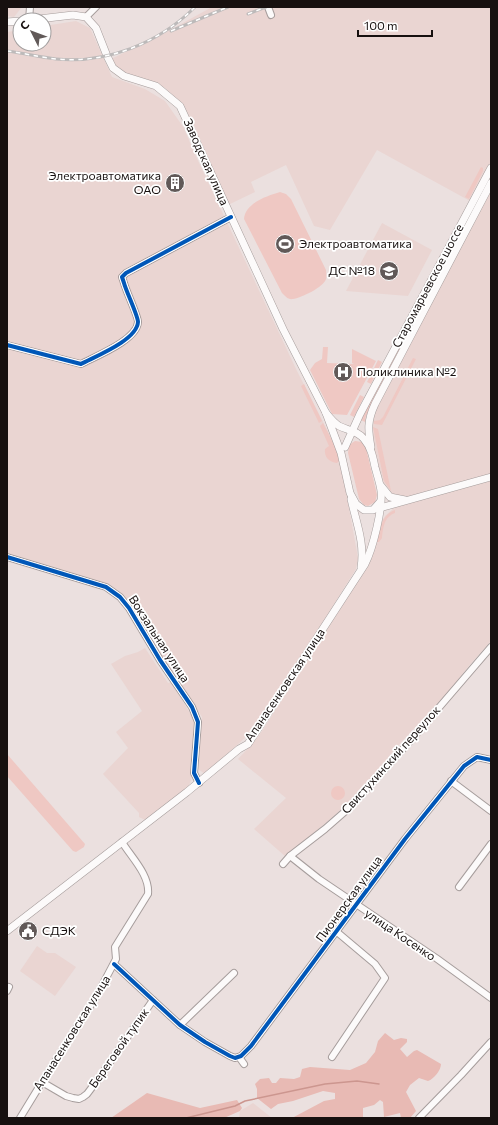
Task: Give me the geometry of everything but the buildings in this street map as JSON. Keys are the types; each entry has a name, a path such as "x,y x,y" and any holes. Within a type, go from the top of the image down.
{"main road":[{"path":"52,17 73,15 86,17"},
{"name":"Заводская улица","path":"86,17 96,28 113,68 124,76 156,86 180,106 283,329 326,413"},
{"name":"Старомарьевское шоссе","path":"345,447 357,420 491,168"},
{"name":"Старомарьевское шоссе","path":"372,454 368,424 370,415 491,183"},
{"path":"326,413 332,421 361,436 366,442 372,454 381,490 377,526 369,556 358,574"},
{"path":"326,413 341,453 362,546 362,559 358,574"},
{"path":"339,425 349,426 357,420"},
{"path":"344,466 343,453 348,442 358,439 366,442"},
{"path":"350,493 356,504 360,508 368,511 380,506 409,501 491,477"},
{"path":"379,483 390,497 409,501"},
{"path":"377,526 382,515 395,504"},
{"name":"Апанасенковская улица","path":"8,927 122,842 199,783 239,749 248,744 358,574"}],"street":[{"path":"86,17 96,7"},
{"path":"268,7 271,15"},
{"path":"7,345 81,364 116,346 132,334 138,321 122,277 126,273 231,217"},
{"name":"Вокзальная улица","path":"7,558 106,587 120,597 129,608 160,660 192,707 198,722 194,773 199,783"},
{"name":"Свистухинский переулок","path":"283,864 290,856 349,808 412,739 491,646"},
{"name":"Пионерская улица","path":"240,1057 251,1046 405,839 451,781 464,766 477,757 491,760"},
{"path":"451,781 491,811"},
{"name":"Апанасенковская улица","path":"20,1118 96,997 116,959 115,947 148,894 148,889 143,874 122,842"},
{"path":"459,887 491,844"},
{"name":"улица Косенко","path":"290,856 319,880 436,958 491,998"},
{"path":"332,1057 385,978 375,964 337,932"},
{"path":"114,964 180,1025 205,1042 230,1056 240,1057 244,1064"},
{"path":"180,1025 234,973"},
{"name":"Береговой тупик","path":"42,1082 66,1096 79,1099 83,1097 99,1078 153,1000"},
{"path":"419,1118 491,1042"}],"shaded area":[{"path":"7,7 22,7 18,12 12,12 12,17 7,16"},
{"path":"212,7 491,7 491,163 470,201 377,150 330,230 314,226 286,165 251,182 255,192 228,205 172,95 165,88 156,83 126,73 115,66 111,59 161,35"},
{"path":"76,21 90,28 112,77 145,89 165,101 184,128 297,371 339,453 358,558 356,569 257,727 205,774 198,769 202,717 119,592 108,585 7,555 7,32 12,31 12,52 52,52 52,25"},
{"path":"481,167 483,168 483,171 469,199 465,197"},
{"path":"491,172 491,179 366,416 365,422 361,420"},
{"path":"491,190 491,474 408,498 391,495 381,482 374,452 371,424 377,404"},
{"name":"Электроавтоматика","path":"280,192 286,194 291,199 326,270 326,278 317,289 293,299 288,298 282,293 244,219 245,213 252,204"},
{"name":"ДС №18","path":"382,223 432,250 408,296 346,291"},
{"path":"323,347 328,347 327,363 354,364 352,363 352,349 376,361 347,415 332,414 310,370 315,363 322,359"},
{"path":"413,358 416,359 382,425 374,424 374,421 380,420 383,417"},
{"path":"378,360 382,362 371,384 367,382"},
{"path":"304,384 322,421 319,423 301,386"},
{"path":"360,395 364,397 354,417 350,415"},
{"path":"323,423 336,448 339,461 337,463 332,462 326,457 325,449 329,446 320,426"},
{"path":"373,427 378,429 391,491 384,481"},
{"path":"355,441 362,442 366,448 377,495 375,502 368,506 364,505 359,499 348,453 349,445"},
{"path":"491,480 491,641 450,690 394,750 375,774 343,809 286,857 254,829 286,798 238,759 262,731 368,565 380,524 385,516 395,507"},
{"path":"395,510 395,513 386,520 382,538 379,542 377,542 380,527 384,519 390,512"},
{"path":"145,648 168,683 171,682 196,723 191,780 188,788 145,820 139,817 139,813 103,774 128,748 116,732 142,711 111,664 125,656"},
{"path":"7,754 85,844 84,847 76,852 73,851 7,776"},
{"path":"335,786 341,786 345,790 345,796 341,800 335,800 331,796 331,790"},
{"path":"37,946 47,953 55,953 76,967 55,996 20,971"},
{"path":"385,1033 394,1040 401,1038 407,1039 407,1042 400,1049 407,1057 417,1050 441,1064 435,1076 430,1080 428,1081 419,1078 410,1085 406,1092 416,1111 410,1118 401,1118 400,1113 384,1117 383,1102 380,1100 374,1105 363,1108 363,1118 292,1118 324,1101 335,1099 335,1093 323,1091 293,1101 278,1104 271,1109 257,1098 257,1089 255,1084 260,1079 269,1078 272,1083 276,1083 280,1078 294,1079 300,1077 302,1069 310,1067 350,1070 366,1063 375,1052 378,1041"},
{"path":"147,1093 200,1108 237,1100 242,1108 240,1111 224,1118 111,1118"},
{"path":"253,1103 272,1118 239,1118 240,1111"}],"waterway":[{"path":"186,1118 235,1106 245,1101 325,1084 357,1081 379,1084"}],"railway":[{"path":"7,51 56,59 75,60 113,54 149,41 181,20 195,7"},
{"path":"171,31 228,7"},
{"path":"248,14 266,7"}],"cycle path":[{"path":"7,345 81,364 115,347 131,335 136,329 138,322 122,277 126,273 231,217"},
{"path":"7,557 106,587 120,597 129,608 160,660 192,707 198,722 194,773 199,783"},
{"path":"114,964 180,1025 205,1042 230,1056 235,1058 241,1056 251,1046 405,839 464,766 477,757 491,760"}],"place":[{"name":"Электроавтоматика ОАО","path":"175,183"},
{"name":"Электроавтоматика","path":"285,244"},
{"name":"ДС №18","path":"389,271"},
{"name":"Поликлиника №2","path":"343,372"},
{"name":"СДЭК","path":"28,931"}]}
